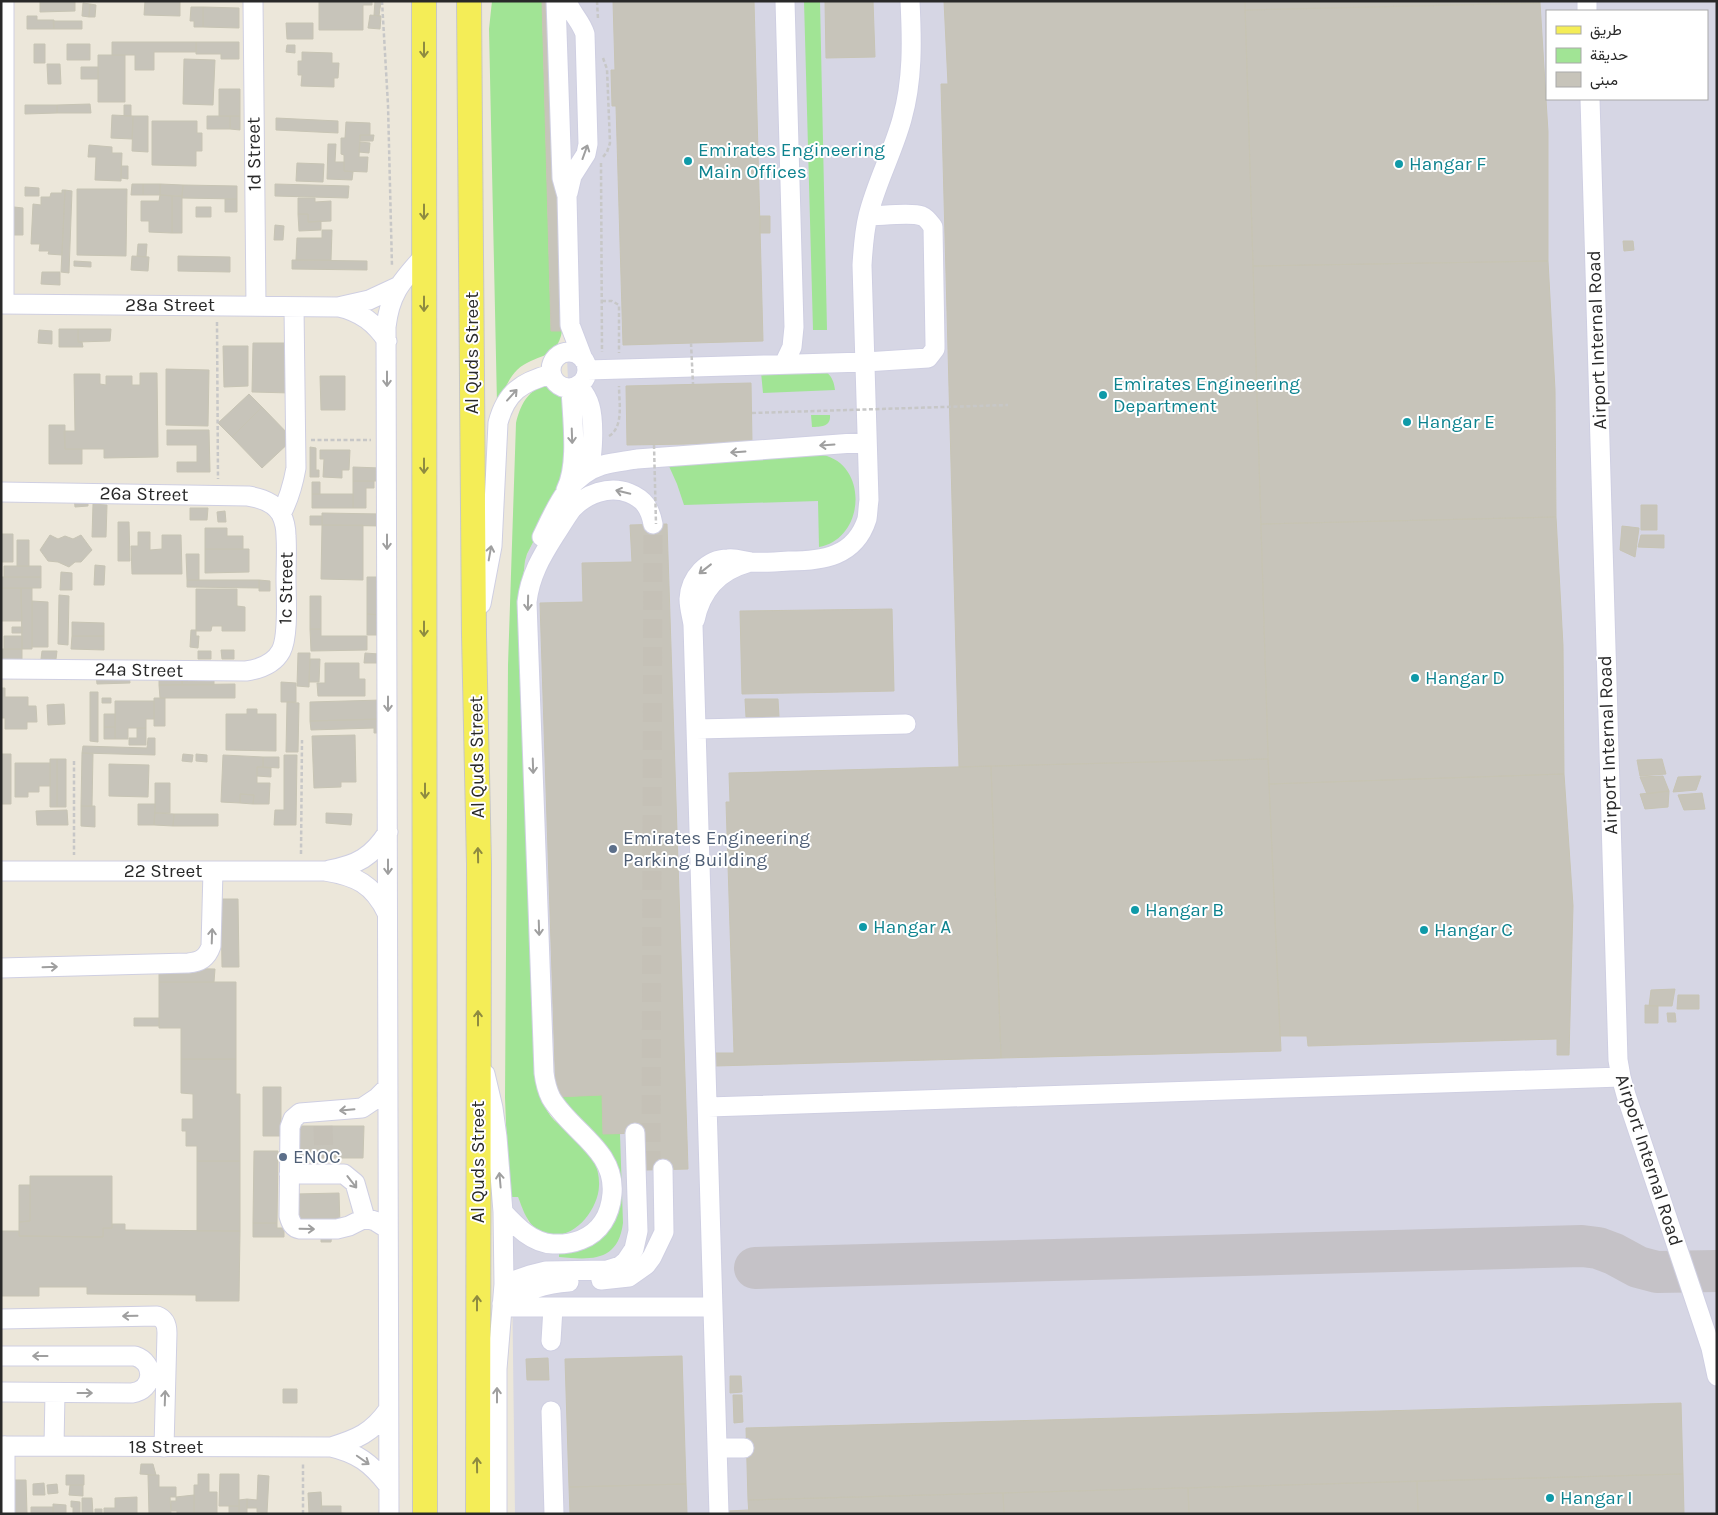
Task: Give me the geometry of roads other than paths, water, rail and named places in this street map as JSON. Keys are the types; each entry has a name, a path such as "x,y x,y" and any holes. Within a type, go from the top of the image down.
{"main road":[{"path":"424,1 425,1514"},
{"name":"Al Quds Street","path":"469,1 474,635 479,864 478,1514"}],"street":[{"path":"3,304 4,1"},
{"name":"1d Street","path":"253,1 256,306"},
{"path":"556,1 563,184 567,196"},
{"path":"567,1 569,8 584,29 591,57 587,105 588,149 574,171 567,196 570,325 580,375 591,410 592,457 587,472"},
{"path":"784,364 792,347 794,327 785,1"},
{"path":"719,1514 693,625 704,593 724,572 751,562 810,561 830,558 848,547 858,536 867,519 869,500 862,266 868,216 902,120 908,96 912,44 910,1"},
{"path":"558,60 591,57"},
{"name":"Airport Internal Road","path":"1590,100 1618,1060 1620,1078 1705,1330 1717,1376"},
{"path":"560,105 587,105"},
{"path":"561,129 569,134 574,134 588,129"},
{"path":"570,325 553,366 558,384 580,375 928,358 935,349 933,228 929,221 922,216 868,216"},
{"path":"388,1514 387,341 388,313 395,288 424,255"},
{"name":"28a Street","path":"338,307 369,300 395,288"},
{"name":"28a Street","path":"3,304 338,307 367,318 381,331 387,341"},
{"path":"281,514 288,500 296,468 294,306"},
{"path":"474,635 492,546 498,422 501,410 507,399 516,390 553,366 566,352 578,355 580,375 573,463 564,493 541,538 540,558"},
{"path":"564,493 587,472 602,466 637,459 867,442"},
{"path":"503,1212 516,1226 536,1240 548,1244 577,1242 591,1235 608,1214 613,1187 611,1173 606,1161 598,1149 557,1107 550,1096 544,1073 527,602 531,581 540,558 572,509 583,499 596,492 610,490 625,492 638,497 646,505 654,524"},
{"name":"26a Street","path":"1,492 258,498 267,502 281,514"},
{"name":"1c Street","path":"273,660 280,653 285,636 286,536 281,514"},
{"name":"24a Street","path":"1,668 246,672 256,670 273,660"},
{"path":"696,729 906,724"},
{"name":"22 Street","path":"325,871 350,865 365,858 379,846 388,832"},
{"name":"22 Street","path":"1,871 325,871 351,877 364,883 374,892 388,914"},
{"path":"1,968 188,963 200,961 206,957 211,946 213,871"},
{"path":"478,1052 487,1079 493,1108 503,1212 504,1284 497,1362 497,1514"},
{"path":"708,1107 1620,1078"},
{"path":"388,1087 377,1098 362,1108 323,1119 300,1114 293,1119 290,1127 289,1216 292,1225 296,1228 337,1229 349,1226 365,1218 375,1221 388,1229"},
{"path":"504,1284 546,1271 594,1270 616,1256 624,1242 626,1226 629,1134"},
{"path":"290,1174 324,1166 344,1174 350,1178 357,1190 365,1218"},
{"path":"502,1305 528,1291 553,1283 619,1279 629,1276 646,1265 662,1240 664,1225 657,1170"},
{"path":"502,1305 553,1308 713,1307"},
{"path":"551,1341 553,1308"},
{"path":"1,1319 157,1316 163,1319 166,1323 167,1333 164,1446"},
{"path":"1,1356 135,1356 145,1361 150,1371 146,1386 137,1392 1,1392"},
{"path":"54,1446 55,1393"},
{"name":"18 Street","path":"330,1447 361,1436 381,1420 388,1410"},
{"path":"551,1411 554,1514"},
{"path":"3,1446 5,1514"},
{"name":"18 Street","path":"3,1446 330,1447 354,1454 367,1462 388,1485"},
{"path":"717,1448 744,1448"}],"tunnel":[{"path":"651,1170 653,524"},
{"path":"323,1126 324,1158"}],"place":[{"name":"Emirates Engineering Main Offices","path":"688,161"},
{"name":"Hangar F","path":"1399,164"},
{"name":"Emirates Engineering Department","path":"1103,395"},
{"name":"Hangar E","path":"1407,422"},
{"name":"Hangar D","path":"1415,678"},
{"name":"Emirates Engineering Parking Building","path":"613,849"},
{"name":"Hangar B","path":"1135,910"},
{"name":"Hangar A","path":"863,927"},
{"name":"Hangar C","path":"1424,930"},
{"name":"ENOC","path":"283,1157"},
{"name":"Hangar I","path":"1550,1498"}]}
